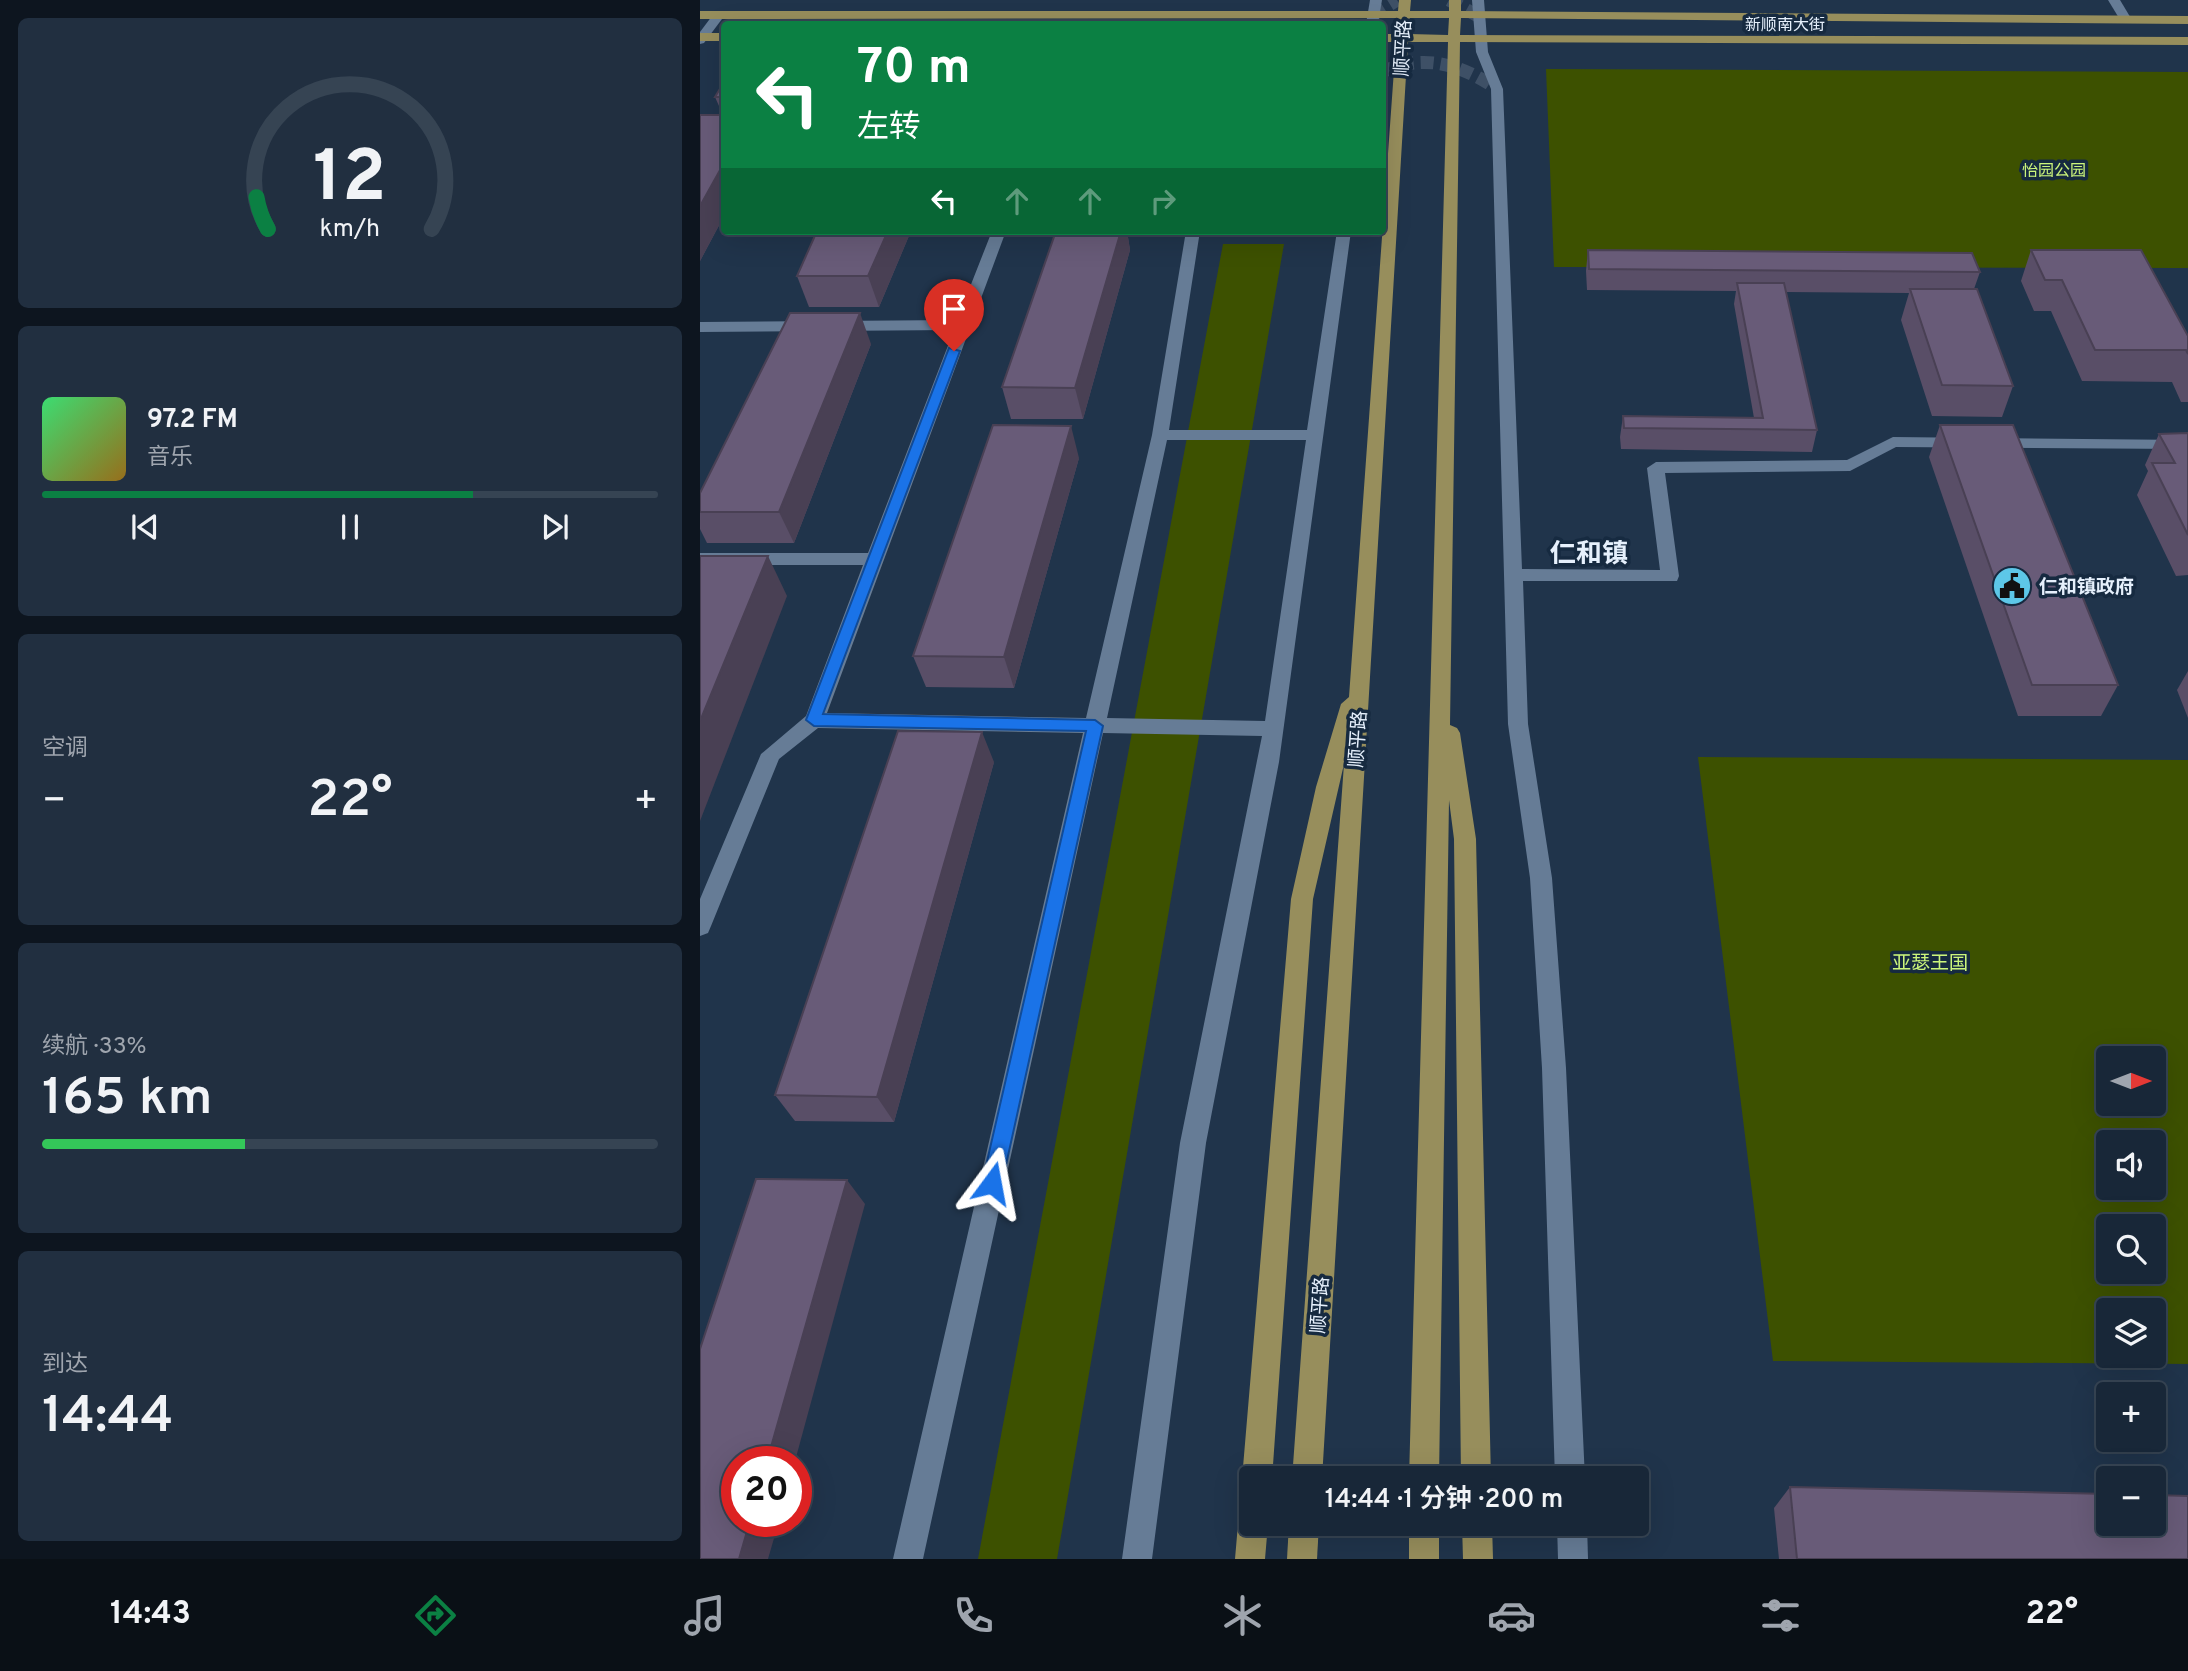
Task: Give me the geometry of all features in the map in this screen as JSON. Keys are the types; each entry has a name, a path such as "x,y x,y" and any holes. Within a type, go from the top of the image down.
{"main road":[{"name":"顺平路","path":"1308,1466 1405,0"},
{"path":"1424,1466 1455,0"},
{"name":"新顺南大街","path":"700,15 1373,20 1478,16 2188,20"},
{"path":"701,38 721,37"},
{"name":"新顺南大街","path":"1386,38 2188,41"},
{"path":"1257,1466 1302,899 1327,788 1362,665"},
{"path":"1441,676 1465,839 1476,1466"},
{"path":"1250,1559 1252,1536"},
{"path":"1302,1559 1303,1536"},
{"path":"1424,1536 1424,1559"},
{"path":"1477,1536 1478,1559"}],"street":[{"path":"1373,20 1376,0"},
{"path":"1478,0 1479,39 1497,89 1518,724 1541,878 1554,1068 1569,1466"},
{"path":"2114,0 2126,20"},
{"path":"701,38 719,15"},
{"path":"700,926 771,754 814,720 998,235"},
{"path":"908,1559 1160,435 1192,235"},
{"path":"1137,1559 1193,1143 1274,729 1343,235"},
{"path":"700,327 964,325"},
{"path":"1160,435 1315,435"},
{"path":"1515,575 1670,576 1656,468 1850,466 1893,442 2186,444"},
{"path":"700,559 874,559"},
{"path":"814,720 1274,729"},
{"path":"1572,1536 1573,1559"}],"green space":[{"name":"怡园公园","path":"1546,69 2188,72 2188,268 1554,267"},
{"path":"1223,244 1284,244 1057,1559 978,1559"},
{"name":"亚瑟王国","path":"1698,757 2188,760 2188,1364 2166,1364 2166,1298 2096,1298 2096,1363 1773,1361"}],"building":[{"path":"700,115 721,115 721,168 700,206"},
{"path":"815,235 886,235 868,276 797,276"},
{"path":"1055,235 1120,235 1075,388 1002,387"},
{"path":"1588,250 1972,253 1980,272 1589,269"},
{"path":"2031,250 2141,250 2188,336 2188,354 2186,350 2095,350 2062,280 2045,280"},
{"path":"1737,283 1784,283 1817,430 1624,428 1623,416 1763,418"},
{"path":"1910,289 1977,289 2013,386 1942,385"},
{"path":"790,313 860,313 779,512 700,512 700,493"},
{"path":"993,425 1071,426 1004,657 913,656"},
{"path":"1940,425 2013,425 2118,685 2032,685"},
{"path":"2188,433 2188,535 2152,463 2175,463 2159,434"},
{"path":"700,556 768,556 700,721"},
{"path":"898,731 982,732 877,1097 775,1095"},
{"path":"756,1179 847,1180 771,1446 721,1446 721,1537 745,1537 739,1559 700,1559 700,1349"},
{"path":"1790,1487 2096,1494 2096,1536 2166,1536 2166,1495 2188,1496 2188,1559 1797,1559"}],"tunnel":[{"path":"1373,15 1397,0"},
{"path":"1449,0 1478,16"},
{"path":"1386,70 1412,63 1441,64 1470,73 1497,89"}],"place":[{"name":"仁和镇政府","path":"2012,586"}],"district":[{"name":"仁和镇","path":"1589,553"}],"route":[{"path":"954,351 814,720 1095,726 992,1183"}]}
